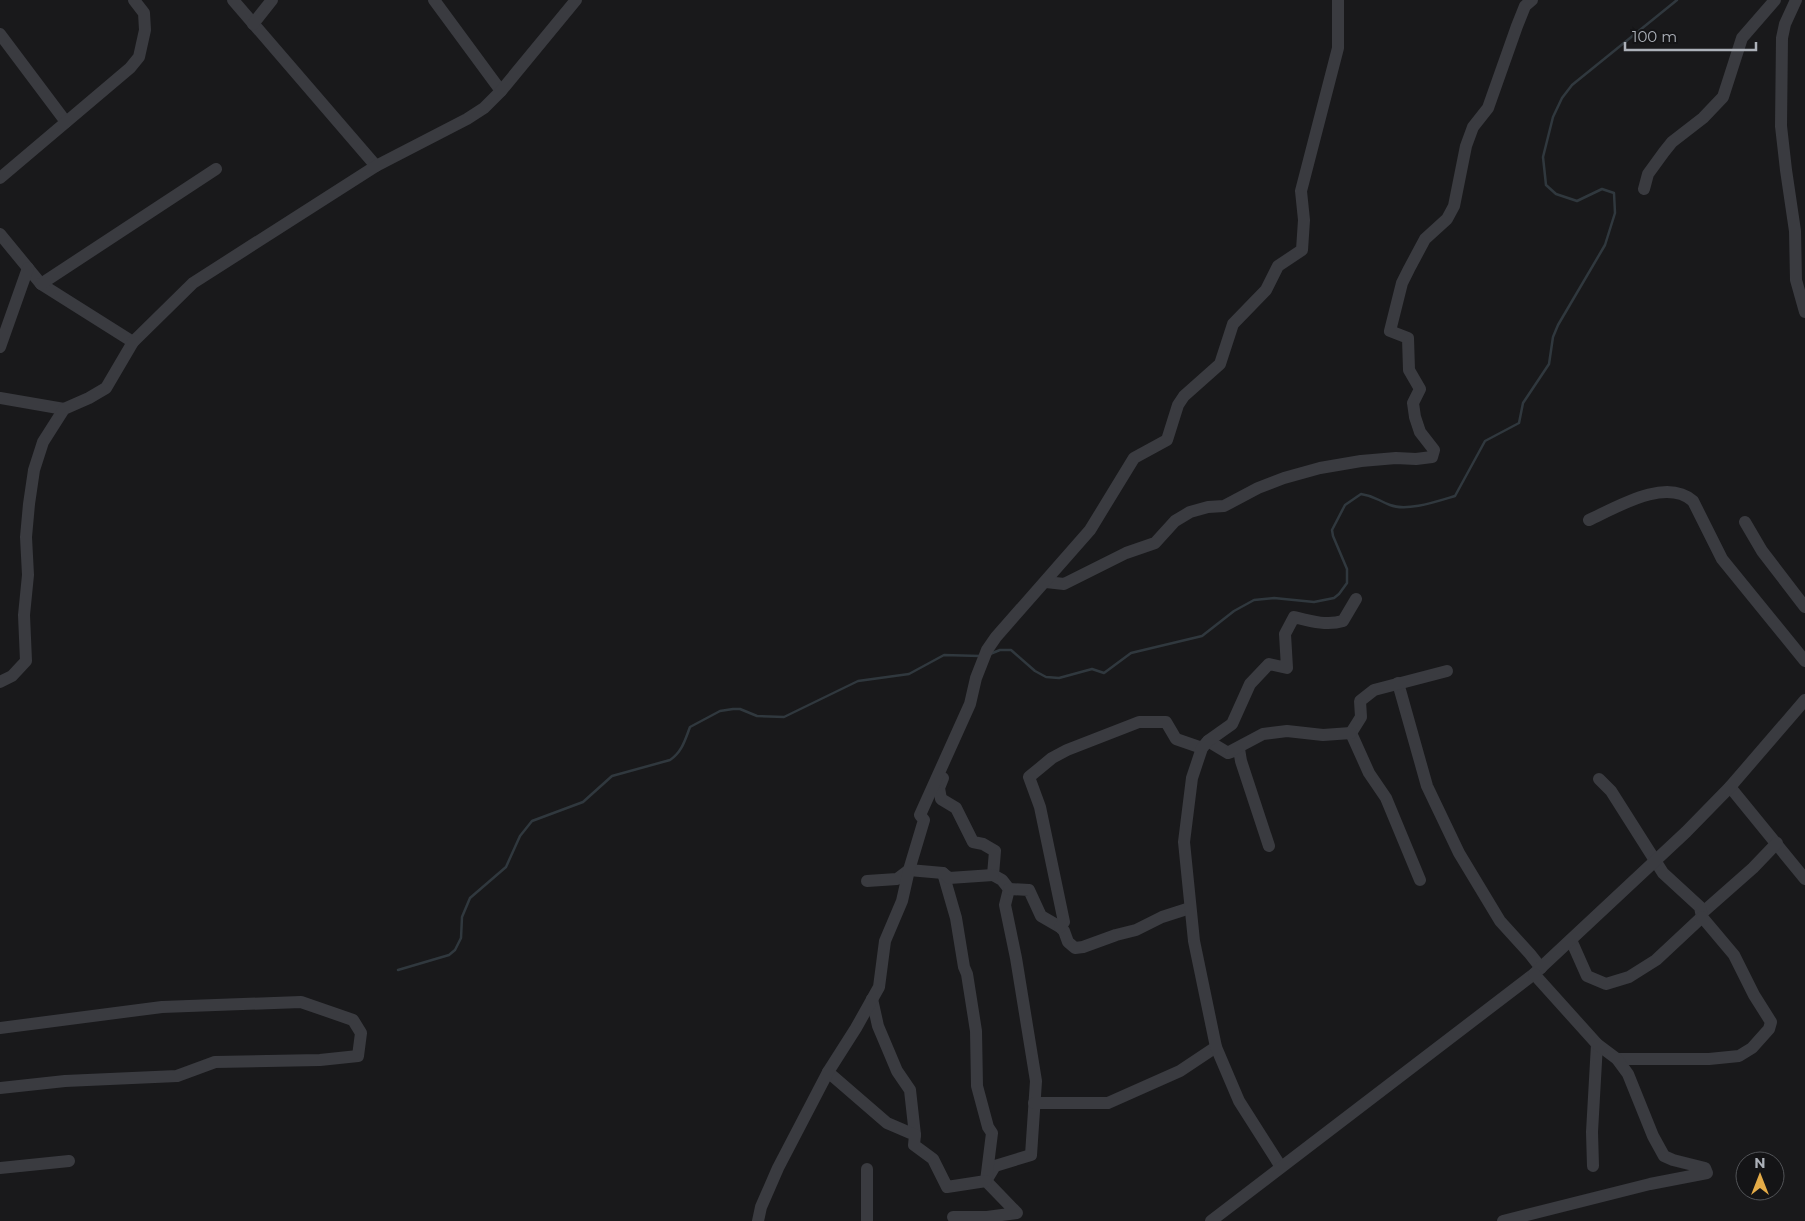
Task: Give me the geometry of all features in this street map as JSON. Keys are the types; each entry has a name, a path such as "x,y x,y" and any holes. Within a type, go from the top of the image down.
{"street":[{"path":"0,178 130,68 139,57 145,30 144,13 134,0"},
{"path":"233,0 376,166"},
{"path":"253,24 272,0"},
{"path":"0,398 64,409 106,388 133,342 193,283 376,166 468,119 484,108 501,91 576,0"},
{"path":"758,1221 761,1207 778,1168 828,1072 879,987 885,941 902,901 908,870 924,820 920,815 970,704 976,678 987,650 996,637 1090,530 1134,458 1166,440 1178,405 1184,396 1220,364 1233,324 1266,290 1278,266 1302,250 1304,220 1301,191 1338,48 1338,0"},
{"path":"1046,582 1064,584 1126,553 1155,543 1175,521 1190,512 1208,507 1224,506 1258,488 1284,478 1320,468 1361,460 1432,457 1434,450 1420,432 1415,418 1413,403 1420,389 1409,370 1408,338 1390,331 1402,283 1408,269 1425,238 1447,220 1454,206 1466,146 1473,127 1488,108 1525,6 1532,0"},
{"path":"1644,189 1648,174 1672,142 1703,118 1723,97 1742,38 1775,0"},
{"path":"1796,0 1785,24 1782,38 1781,126 1795,231 1796,280 1805,312"},
{"path":"438,2 501,91"},
{"path":"0,34 66,122"},
{"path":"41,284 216,169"},
{"path":"0,234 41,284 133,342"},
{"path":"0,347 28,268"},
{"path":"0,682 12,676 26,661 24,615 28,575 26,537 30,496 34,470 43,442 64,409"},
{"path":"1589,520 1652,492 1686,494 1693,501 1722,559 1777,633 1805,662"},
{"path":"1745,522 1762,551 1805,607"},
{"path":"1281,1167 1239,1101 1216,1047 1194,941 1184,842 1192,778 1205,744 1232,724 1250,684 1268,664 1287,668 1285,634 1294,617 1313,622 1334,624 1343,621 1356,599"},
{"path":"1351,733 1361,717 1360,701 1374,690 1447,671"},
{"path":"1398,683 1427,786 1459,853 1500,921 1530,954 1538,971 1597,1044 1617,1059 1628,1074 1664,1156 1705,1168 1707,1173 1650,1184 1503,1221"},
{"path":"1210,1221 1538,971 1730,787 1805,700"},
{"path":"1060,927 1064,922 1040,807 1029,777 1052,758 1067,750 1139,722 1166,722 1176,739 1205,744 1228,753 1239,749 1240,761 1269,846"},
{"path":"1228,753 1263,734 1287,731 1323,735 1351,733"},
{"path":"1351,733 1369,773 1386,798 1420,880"},
{"path":"950,749 948,767 939,788 940,799 956,808 973,842 983,844 994,851 993,875"},
{"path":"1599,779 1610,791 1663,873 1700,907 1702,915 1734,955 1754,995 1771,1022 1769,1029 1752,1048 1739,1056 1709,1059 1617,1059"},
{"path":"1730,787 1805,878"},
{"path":"1571,940 1587,976 1606,984 1629,977 1656,960 1753,868 1776,843"},
{"path":"867,881 897,879 908,870 943,873 949,878 993,875 1002,880 1009,890 1005,905 1016,958 1036,1081 1031,1155 995,1166 986,1181"},
{"path":"943,873 956,918 964,967 967,974 976,1031 977,1086 988,1127 992,1134 986,1181"},
{"path":"1009,890 1029,890 1041,916 1060,927 1064,931 1068,942 1075,948 1136,930 1162,917 1190,908"},
{"path":"872,999 878,1026 898,1071 910,1090 915,1135 914,1145 933,1159 947,1187 986,1181"},
{"path":"0,1028 162,1007 301,1002 353,1020 361,1033 358,1056 320,1060 215,1062 177,1076 65,1081 0,1088"},
{"path":"1593,1166 1592,1132 1597,1044"},
{"path":"1034,1103 1108,1102 1180,1071 1216,1047"},
{"path":"828,1072 887,1123 915,1135"},
{"path":"0,1168 69,1161"},
{"path":"867,1169 867,1221"},
{"path":"986,1181 1020,1217"},
{"path":"953,1217 1020,1217"}],"waterway":[{"path":"990,654 1000,650 1011,650 1035,671 1046,677 1059,678 1092,669 1104,673 1131,653 1202,636 1234,611 1254,600 1274,598 1314,602 1334,598 1347,583 1347,569 1332,530 1345,505 1361,494 1397,507 1414,507 1455,496 1485,441 1519,423 1523,403 1549,364 1553,337 1558,325 1605,245 1615,213 1614,193 1602,189 1577,201 1556,194 1546,185 1543,157 1553,117 1562,98 1572,85 1677,0"},
{"path":"398,970 449,955 455,950 461,938 462,917 470,898 506,867 520,836 532,821 583,802 612,776 670,760 685,741 690,727 720,711 733,709 740,709 757,716 784,717 858,681 909,674 944,655 980,656"}]}
